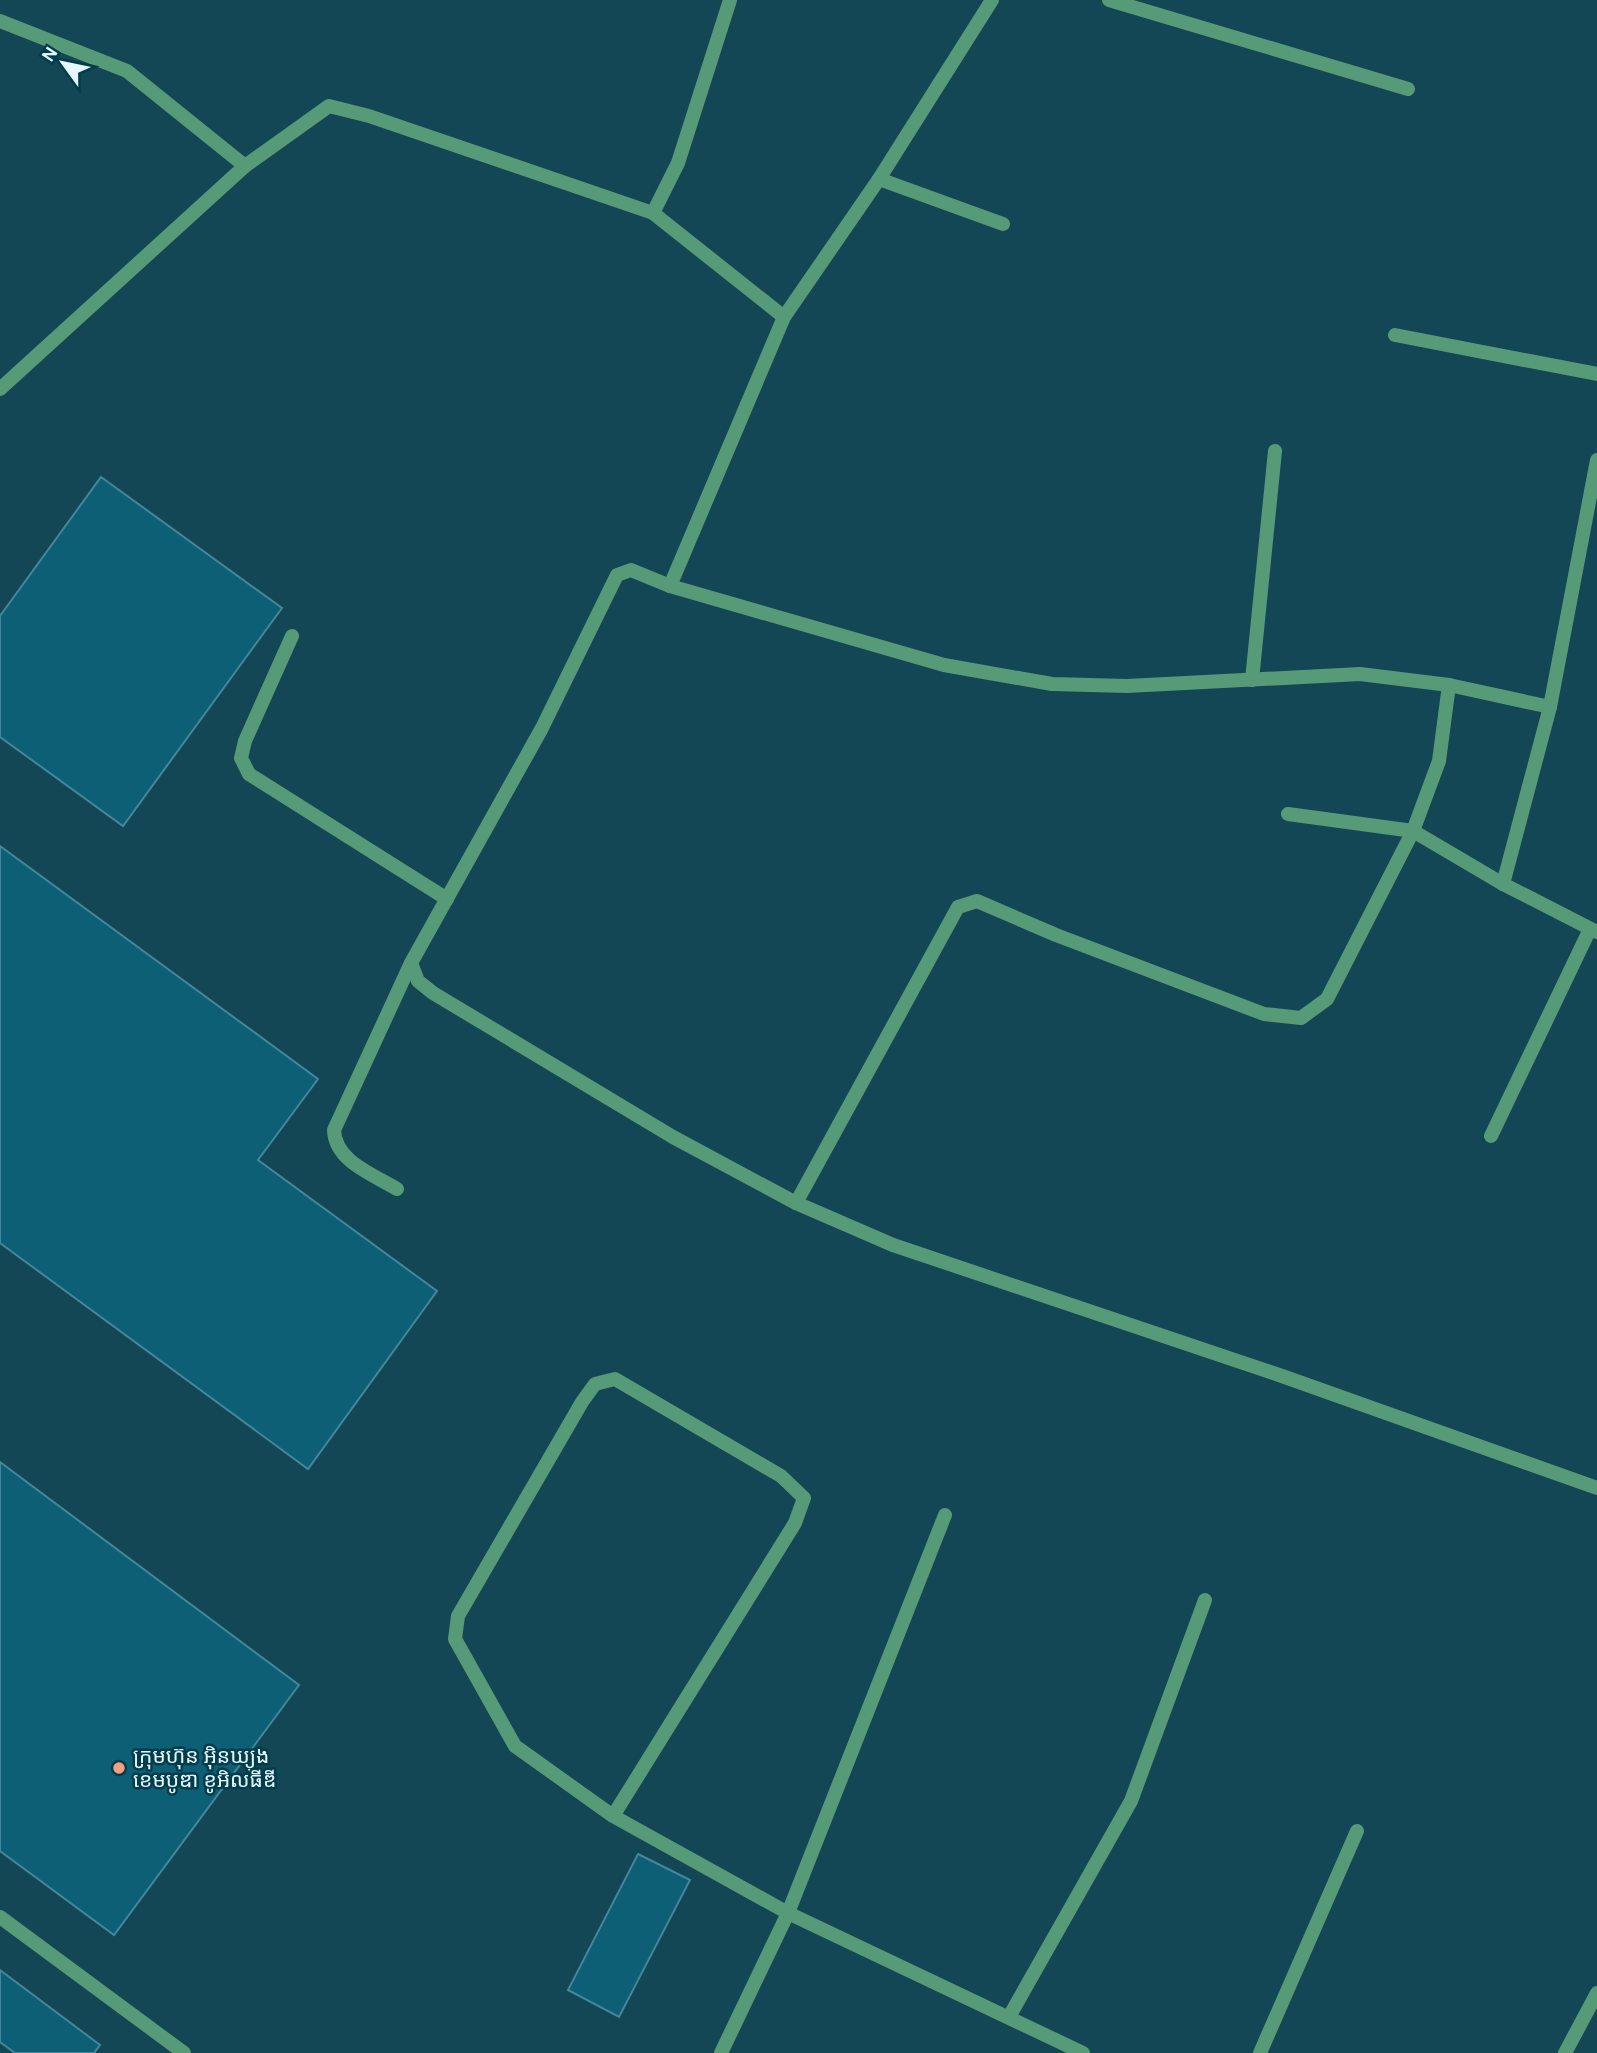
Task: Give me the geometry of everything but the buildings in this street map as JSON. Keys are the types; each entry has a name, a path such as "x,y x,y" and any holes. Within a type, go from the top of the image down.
{"street":[{"path":"653,213 678,163 730,0"},
{"path":"670,586 784,317 879,179 992,0"},
{"path":"1109,0 1408,89"},
{"path":"0,21 127,71 244,166"},
{"path":"0,389 244,166 329,106 369,116 653,213 784,317"},
{"path":"879,179 1003,224"},
{"path":"1395,335 1597,374"},
{"path":"1252,680 1275,451"},
{"path":"1503,884 1550,706 1597,460"},
{"path":"397,1189 345,1157 334,1144 334,1130 411,962 542,728 617,575 631,570 670,586 944,665 1052,684 1128,685 1360,674 1449,685 1550,706"},
{"path":"292,636 245,741 241,758 249,774 447,899"},
{"path":"796,1203 958,907 977,901 1056,935 1264,1014 1301,1018 1327,999 1413,831 1439,761 1449,685"},
{"path":"1288,814 1413,831 1503,884 1594,930 1491,1136"},
{"path":"411,962 418,981 433,993 673,1137 796,1203 893,1244 1282,1376 1597,1488"},
{"path":"613,1816 794,1523 804,1498 780,1476 615,1379 595,1384 582,1402 458,1616 455,1639 515,1746 613,1816 788,1913 1083,2053"},
{"path":"721,2053 788,1913 945,1515"},
{"path":"1009,2018 1131,1801 1205,1601"},
{"path":"1260,2053 1357,1831"},
{"path":"0,1917 184,2053"},
{"path":"1565,2053 1597,1993"}],"place":[{"name":"ក្រុមហ៊ុន អ៊ិនឃ្យុង ខេមបូឌា ខូអិលធីឌី","path":"119,1768"}]}
